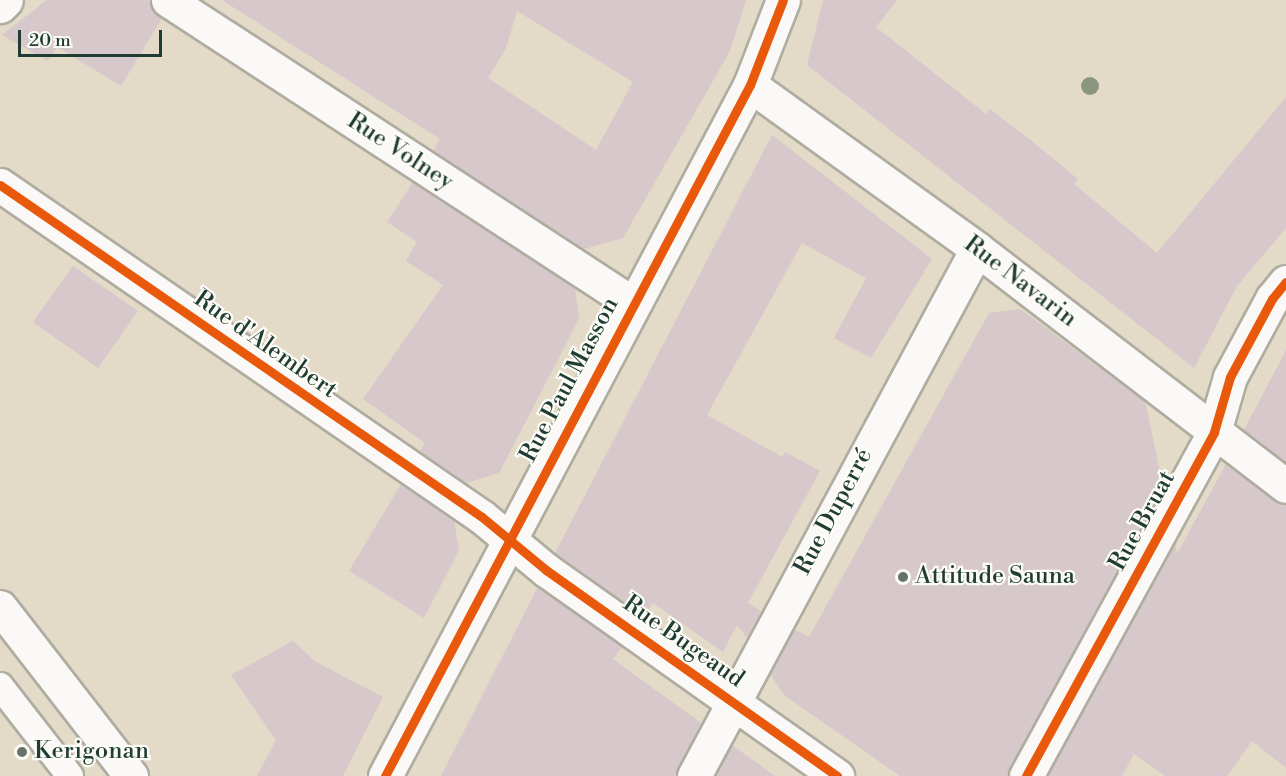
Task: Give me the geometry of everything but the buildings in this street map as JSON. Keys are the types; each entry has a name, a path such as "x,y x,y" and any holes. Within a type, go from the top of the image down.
{"street":[{"path":"0,6 6,0"},
{"name":"Rue Volney","path":"168,0 632,303"},
{"name":"Rue Paul Masson","path":"385,776 507,538 750,85 783,0"},
{"name":"Rue Navarin","path":"750,85 977,249 1286,486"},
{"name":"Rue d'Alembert","path":"0,185 507,538"},
{"name":"Rue Duperré","path":"694,776 977,249"},
{"name":"Rue Bruat","path":"1026,776 1214,432 1230,377 1272,299 1286,282"},
{"name":"Rue Bugeaud","path":"507,538 546,570 837,776"},
{"path":"0,607 131,776"}],"lane":[{"path":"0,686 70,776"}],"cycle path":[{"path":"385,776 750,85 783,0"},
{"path":"0,185 482,517 546,570 837,776"},
{"path":"1026,776 1214,432 1230,377 1272,299 1286,282"}],"place":[{"name":"Attitude Sauna","path":"903,577"},
{"name":"Kerigonan","path":"22,752"}]}
